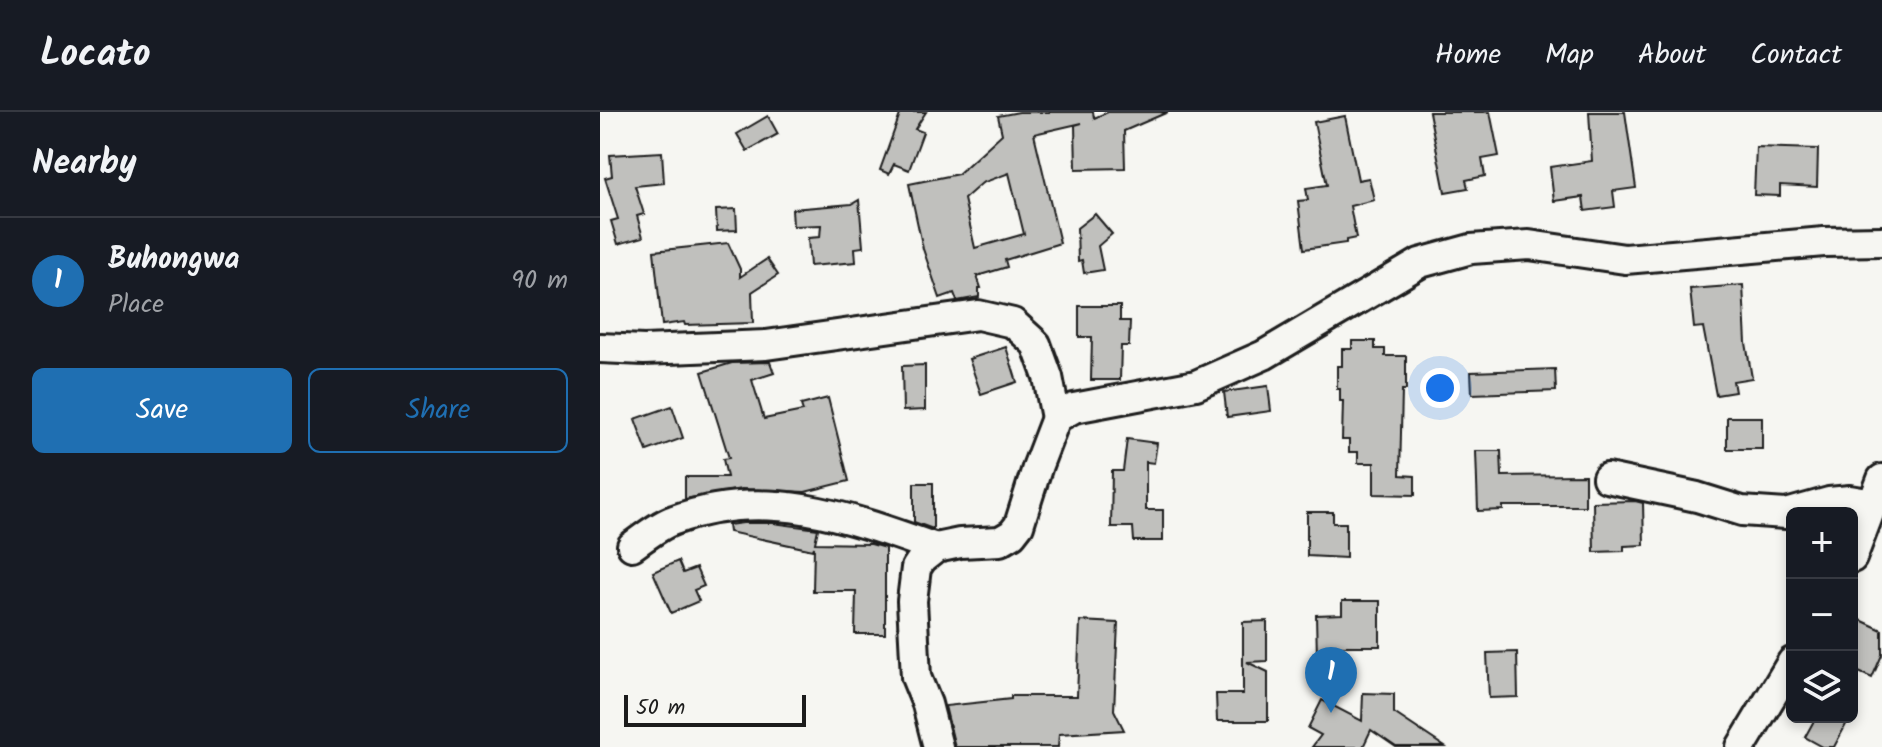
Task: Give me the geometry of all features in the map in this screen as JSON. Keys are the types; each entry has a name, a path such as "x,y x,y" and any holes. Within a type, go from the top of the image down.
{"street":[{"path":"1056,418 1074,408 1196,385 1264,355 1420,263 1471,249 1529,245 1625,259 1824,242 1882,241"},
{"path":"600,348 644,350 766,345 978,315 1013,323 1036,344 1048,377 1056,418 1019,525 1000,541 936,548 916,568 912,601 916,677 938,747"},
{"path":"1607,478 1697,497 1742,511 1786,514 1878,492"},
{"path":"1858,543 1878,492"},
{"path":"632,546 671,521 720,507 783,505 836,514 936,548"},
{"path":"1741,747 1786,672"}],"building":[{"path":"901,112 926,112 915,129 923,132 909,170 894,164 889,174 880,170"},
{"path":"1019,112 1093,112 1094,118 1108,112 1168,112 1124,131 1125,168 1076,169 1075,125 1082,123 1034,134 1060,243 1005,260 1007,267 977,276 981,288 979,297 957,301 954,293 940,298 923,249 909,184 958,174 1002,134 998,116","holes":["1009,173 1024,234 975,248 964,199 982,183"]},
{"path":"1429,112 1490,112 1499,156 1482,159 1485,176 1466,180 1468,188 1445,192"},
{"path":"1589,112 1625,112 1636,188 1613,191 1615,207 1585,211 1583,197 1554,201 1550,167 1592,161"},
{"path":"768,116 778,134 747,151 737,134"},
{"path":"1345,116 1358,180 1369,178 1374,200 1350,206 1356,238 1346,240 1346,243 1304,249 1298,201 1308,200 1306,188 1327,185 1314,122"},
{"path":"1756,147 1818,149 1817,187 1780,185 1780,196 1754,195"},
{"path":"662,152 664,183 635,186 644,214 637,216 643,237 618,244 611,221 618,219 605,178 612,176 610,155"},
{"path":"859,200 863,247 855,248 856,262 810,266 808,238 820,237 821,225 793,226 792,209 852,204"},
{"path":"736,209 737,230 717,231 716,210"},
{"path":"1095,214 1112,234 1098,246 1103,270 1084,273 1082,260 1078,261 1077,228"},
{"path":"728,243 740,269 740,277 767,259 778,275 752,292 753,323 685,325 684,322 662,325 654,251"},
{"path":"1743,285 1746,343 1752,378 1733,381 1735,392 1716,395 1703,327 1694,328 1690,289"},
{"path":"1079,306 1120,306 1120,321 1130,321 1129,346 1121,346 1120,380 1091,380 1092,337 1079,337"},
{"path":"1352,341 1375,341 1375,349 1385,349 1385,356 1406,356 1400,475 1415,476 1415,495 1374,494 1374,463 1358,463 1358,452 1349,452 1349,440 1342,440 1343,401 1340,401 1340,389 1337,389 1337,366 1342,366 1342,349 1352,349"},
{"path":"1006,347 1017,382 981,394 969,359"},
{"path":"770,362 774,373 752,380 764,419 803,411 801,405 828,398 849,481 805,492 741,489 685,499 685,477 727,477 723,459 729,458 702,372 732,363"},
{"path":"925,365 925,410 903,411 902,366"},
{"path":"1555,369 1556,391 1472,394 1471,372"},
{"path":"1268,386 1271,411 1227,417 1224,392"},
{"path":"672,406 683,438 647,451 635,419"},
{"path":"1727,417 1762,417 1762,449 1727,449"},
{"path":"1127,439 1157,443 1154,463 1146,462 1146,510 1163,510 1163,541 1134,541 1133,527 1111,527 1112,471 1123,471"},
{"path":"1476,451 1501,451 1502,476 1585,475 1585,506 1503,506 1503,510 1478,511"},
{"path":"914,483 933,483 933,529 914,522"},
{"path":"1593,502 1643,503 1644,545 1624,546 1624,551 1594,552"},
{"path":"1307,512 1333,512 1333,523 1346,523 1346,558 1307,556"},
{"path":"743,523 818,529 815,543 871,544 885,548 885,634 855,634 856,591 813,591 814,547 813,550 729,532 728,525"},
{"path":"678,561 683,573 696,568 704,586 694,590 699,601 671,613 653,572"},
{"path":"1342,601 1380,601 1380,646 1339,646 1340,657 1317,658 1316,615 1342,614"},
{"path":"1858,619 1882,630 1882,655 1872,678 1858,672"},
{"path":"1080,621 1118,623 1114,710 1124,730 1059,734 1058,747 955,747 945,706 1011,699 1011,696 1077,696"},
{"path":"1267,621 1267,661 1247,662 1268,672 1268,721 1217,721 1216,694 1243,694 1243,622"},
{"path":"1517,652 1518,697 1489,698 1487,653"},
{"path":"1363,693 1394,694 1394,713 1445,747 1396,747 1371,730 1363,747 1312,747 1321,735 1308,728 1322,700 1362,721"},
{"path":"1813,723 1847,723 1834,747 1823,747 1805,737"}],"place":[{"name":"Buhongwa","path":"1331,713"}]}
